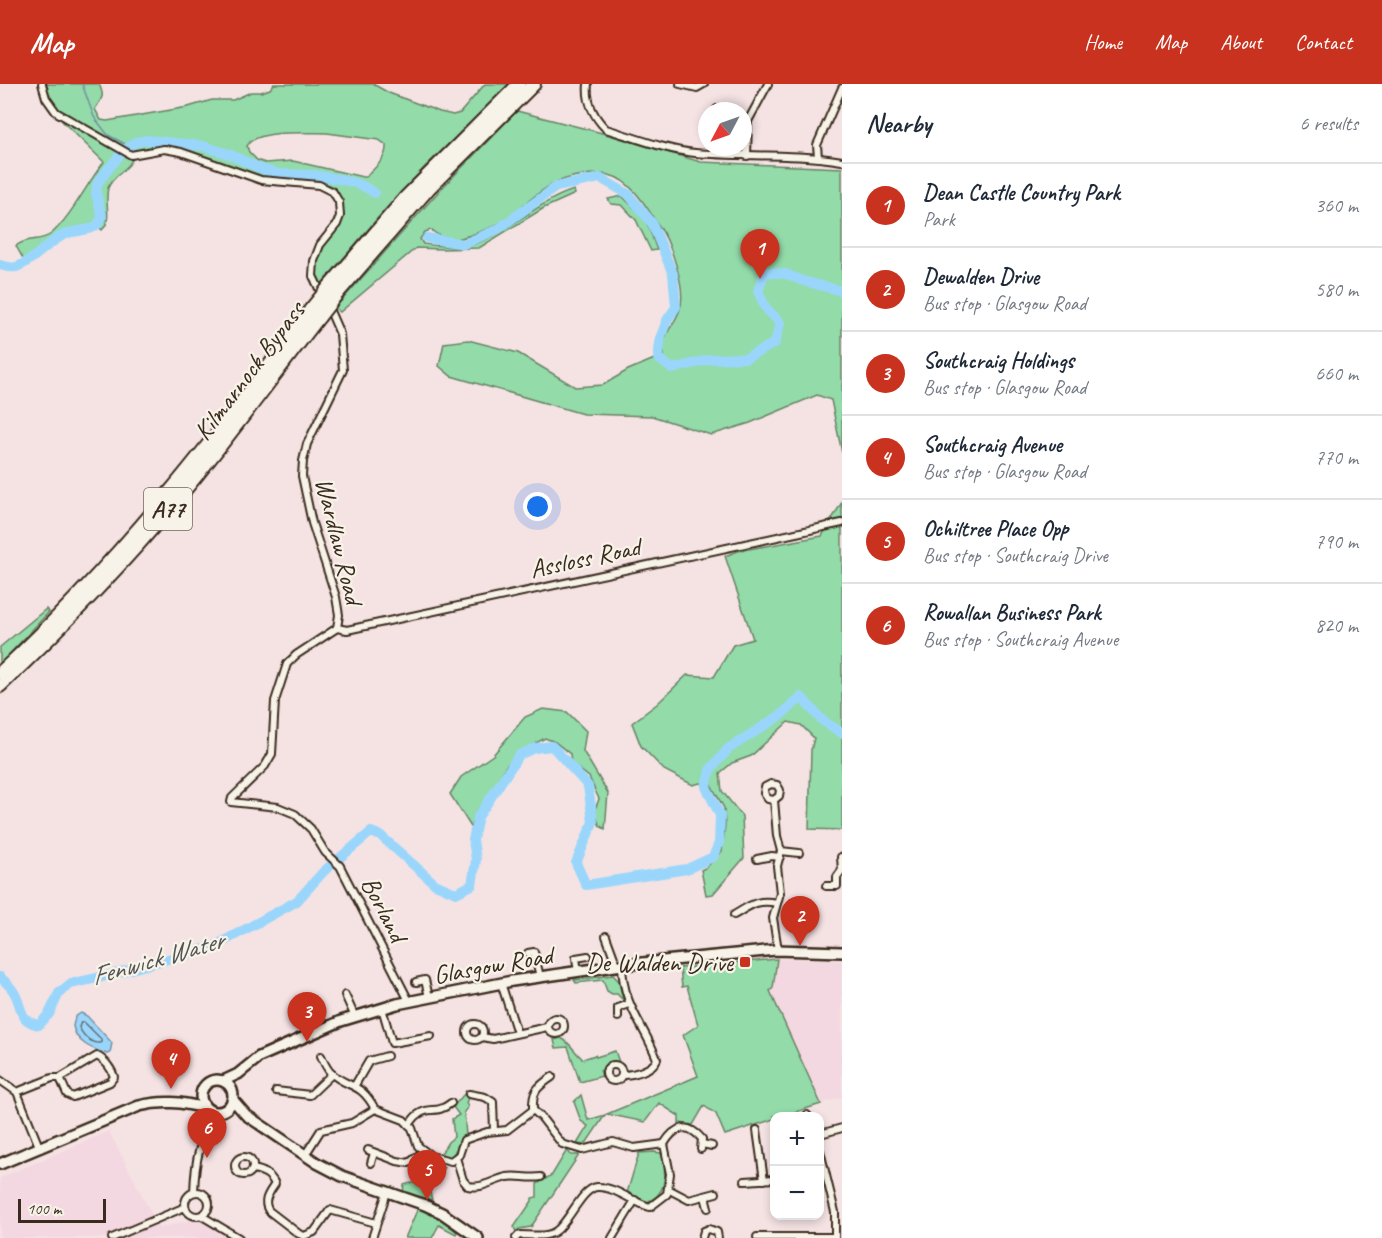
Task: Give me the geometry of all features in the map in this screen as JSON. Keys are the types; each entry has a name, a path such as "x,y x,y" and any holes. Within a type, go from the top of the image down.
{"highway":[{"name":"Kilmarnock Bypass","path":"0,673 91,581 142,524 412,191 519,84"},
{"name":"Kilmarnock Bypass","path":"332,292 437,180 534,84"},
{"name":"Kilmarnock Bypass","path":"0,686 80,607 166,512 213,456 315,313"}],"main road":[{"name":"Glasgow Road","path":"223,1081 238,1074 259,1057 355,1017 429,997 501,983 620,966 778,950 842,952"},
{"path":"221,1112 229,1108 238,1074"},
{"path":"182,1102 201,1092 210,1082 223,1081 246,1116"},
{"path":"201,1092 206,1109"},
{"path":"0,1164 139,1106 153,1102 182,1102 246,1116 305,1155 342,1176 421,1203 442,1213 478,1238"}],"street":[{"name":"Wardlaw Road","path":"42,84 45,98 56,112 123,151 134,154 164,149 181,152 261,180 319,185 333,192 339,202 341,212 339,220 317,251 313,267 316,284 340,334 343,370 307,444 302,476 312,523 336,597 339,615 337,628"},
{"path":"588,84 590,104 596,119 606,129 698,152"},
{"path":"680,84 697,87 704,84"},
{"path":"752,110 768,84"},
{"path":"818,157 818,145 842,88"},
{"path":"747,156 818,157 842,161"},
{"name":"Assloss Road","path":"337,628 347,630 842,523"},
{"name":"Borland","path":"337,628 296,655 287,664 275,701 272,754 265,766 239,790 231,802 278,807 295,814 311,829 325,852 340,866 410,1001"},
{"path":"774,800 780,854 777,876 780,893 773,918 778,950"},
{"path":"756,859 799,853"},
{"path":"826,886 837,886 837,877 842,870 841,856"},
{"path":"734,915 762,901 777,903"},
{"path":"745,908 750,916"},
{"path":"606,936 620,966 629,1004 647,1034 657,1059 653,1065 632,1075 622,1075"},
{"path":"528,953 534,952 540,977"},
{"path":"578,972 576,958 588,956"},
{"path":"416,982 425,980 429,997"},
{"path":"501,983 517,1033"},
{"path":"345,995 355,1017"},
{"path":"612,1001 618,1008 618,1017"},
{"path":"618,1008 629,1004"},
{"path":"382,1008 392,1042 431,1036"},
{"path":"482,1037 493,1039 548,1027"},
{"path":"17,1092 52,1078 60,1078 97,1056 107,1064 114,1077 110,1082 73,1097 67,1094 60,1078"},
{"path":"321,1056 332,1074 355,1085 369,1097 375,1109 404,1120 409,1125 418,1146 424,1151 431,1156 452,1161 459,1155 464,1140 474,1135 507,1130 532,1110 534,1095 539,1086 552,1077"},
{"path":"355,1085 369,1061 387,1056"},
{"path":"276,1091 310,1095 332,1074"},
{"path":"539,1074 544,1082"},
{"path":"0,1080 17,1092 40,1149"},
{"path":"469,1094 485,1097 493,1102 494,1131"},
{"path":"409,1125 418,1114 426,1111 442,1111 451,1103"},
{"path":"206,1109 207,1127"},
{"path":"305,1155 321,1130 351,1123 375,1109"},
{"path":"532,1110 541,1117 562,1144 582,1150 613,1142 634,1148 664,1144 673,1132 683,1128 695,1130 702,1139 701,1146 712,1146"},
{"path":"195,1192 195,1178 202,1139 207,1127 221,1112"},
{"path":"824,1133 842,1128"},
{"path":"757,1130 764,1180"},
{"path":"516,1238 519,1235 543,1235 556,1232 576,1208 587,1190 597,1187 629,1196 650,1207 667,1194 670,1174 664,1144"},
{"path":"371,1163 371,1151 409,1163 424,1151"},
{"path":"456,1158 463,1180 468,1186 476,1188 509,1176 530,1179 541,1177"},
{"path":"253,1169 263,1171 272,1178 274,1184 266,1198 269,1211 299,1234 304,1236 314,1232 324,1215 330,1210 376,1223"},
{"path":"757,1237 835,1237 835,1212 824,1176"},
{"path":"745,1181 770,1179"},
{"path":"668,1189 689,1200 717,1193"},
{"path":"195,1192 186,1199 185,1208 190,1214 202,1216 239,1238"},
{"path":"195,1192 204,1194 209,1201 208,1211 202,1216"},
{"path":"372,1238 387,1192"},
{"path":"705,1196 708,1208"},
{"path":"612,1238 635,1200"},
{"path":"112,1238 185,1208"},
{"path":"702,1238 704,1231 709,1229 717,1232 718,1238"}],"shaded area":[{"path":"777,959 842,961 842,1097 821,1104 804,1068 769,990 773,987"},
{"path":"109,1131 159,1228 191,1220 214,1222 237,1238 0,1238 0,1178"}],"green space":[{"path":"42,84 99,84 102,97 95,109 101,120 107,121 188,107 212,100 233,100 251,92 270,89 274,84 373,84 389,93 453,115 460,113 485,84 510,84 424,168 317,286 314,261 337,224 340,207 329,189 261,180 164,149 134,155 129,164 110,183 107,193 108,216 102,230 97,225 87,231 68,233 25,262 16,246 24,241 43,238 51,234 65,219 104,162 63,122","holes":["283,133 327,133 379,140 386,145 385,154 366,177 293,161 265,163 257,160 249,152 247,146 260,137"]},
{"path":"517,111 701,162 842,168 842,453 831,400 817,395 750,423 711,435 652,416 583,414 451,376 439,366 444,343 468,340 518,353 575,387 603,385 628,370 664,355 664,342 678,315 682,300 676,265 662,231 643,202 624,182 609,175 582,175 555,183 502,221 468,236 453,239 443,237 431,230 425,232 420,239 423,244 469,246 501,232 548,201 574,190 575,194 544,208 479,248 416,248 340,312 335,308 439,191"},
{"path":"622,196 646,220 657,250 651,251 636,220 622,205 611,204 608,199"},
{"path":"842,502 842,830 809,829 811,750 814,738 801,725 788,722 751,756 732,763 720,773 722,791 742,816 744,858 713,894 706,895 701,870 707,867 722,851 725,826 724,808 711,785 700,783 693,785 664,770 641,746 632,723 657,704 687,675 714,677 733,645 753,639 725,556 738,551 822,536"},
{"path":"46,609 49,612 0,664 0,647"},
{"path":"543,709 567,712 586,731 583,751 608,793 605,829 600,826 594,812 599,799 589,777 571,763 570,754 555,742 545,738 521,751 506,766 493,790 477,811 471,827 450,794 461,777 493,755 525,717"},
{"path":"777,959 773,988 770,991 821,1104 796,1112 770,1112 770,1120 725,1135 716,1114 704,1106 693,1125 679,1123 679,1116 659,1103 645,1122 607,1114 698,1076 683,1035 698,1025 687,986 682,987 680,968"},
{"path":"613,975 619,981 623,1000 617,994 607,991 603,980 576,983 574,980"},
{"path":"561,1038 583,1059 615,1051 619,1062 605,1065 603,1074 600,1070 602,1076 580,1082 568,1047 556,1048 554,1040"},
{"path":"464,1094 468,1098 466,1103 468,1107 464,1112 466,1135 460,1141 452,1157 440,1155 454,1137 452,1119 459,1115 453,1107"},
{"path":"581,1095 588,1120 605,1115 585,1145 577,1144 588,1126 581,1121 574,1102"},
{"path":"567,1150 571,1155 579,1155 531,1227 519,1229 516,1232 514,1227 532,1198 537,1197 537,1184 552,1175"},
{"path":"639,1153 661,1153 665,1175 659,1194 647,1202 627,1193"},
{"path":"433,1165 444,1168 428,1184 432,1200 403,1192 404,1185 409,1183 423,1185"},
{"path":"418,1208 442,1219 457,1232 456,1234 439,1225 432,1238 405,1238"}],"water":[{"path":"81,1013 87,1016 112,1043 110,1053 107,1054 90,1047 77,1037 73,1026 75,1017"}],"waterway":[{"path":"82,84 94,117 108,135 129,146"},
{"path":"0,265 12,268 19,266 60,237 96,226 102,216 96,194 97,184 123,151 136,142 148,140 203,146 229,154 261,169 280,174 314,175 344,180 361,185 375,193"},
{"path":"427,238 464,244 498,229 556,187 600,178 628,194 652,223 673,274 676,307 667,320 661,336 658,358 672,369 711,359 746,358 775,343 780,323 765,307 758,291 765,272 786,274 842,291"},
{"name":"Fenwick Water","path":"0,977 15,993 25,1018 39,1025 49,1014 59,993 70,984 215,946 297,901 324,871 371,832 381,836 435,884 456,893 472,885 476,860 473,840 478,817 519,755 535,748 552,746 588,786 593,822 576,863 586,885 687,869 713,857 719,843 720,815 706,787 710,770 728,749 781,715 801,697 823,721 842,733"}],"place":[{"name":"Dean Castle Country Park","path":"760,279"},
{"name":"Dewalden Drive","path":"800,946"},
{"name":"De Walden Drive","path":"745,962"},
{"name":"Southcraig Holdings","path":"307,1042"},
{"name":"Southcraig Avenue","path":"171,1089"},
{"name":"Rowallan Business Park","path":"207,1158"},
{"name":"Ochiltree Place Opp","path":"427,1200"}]}
